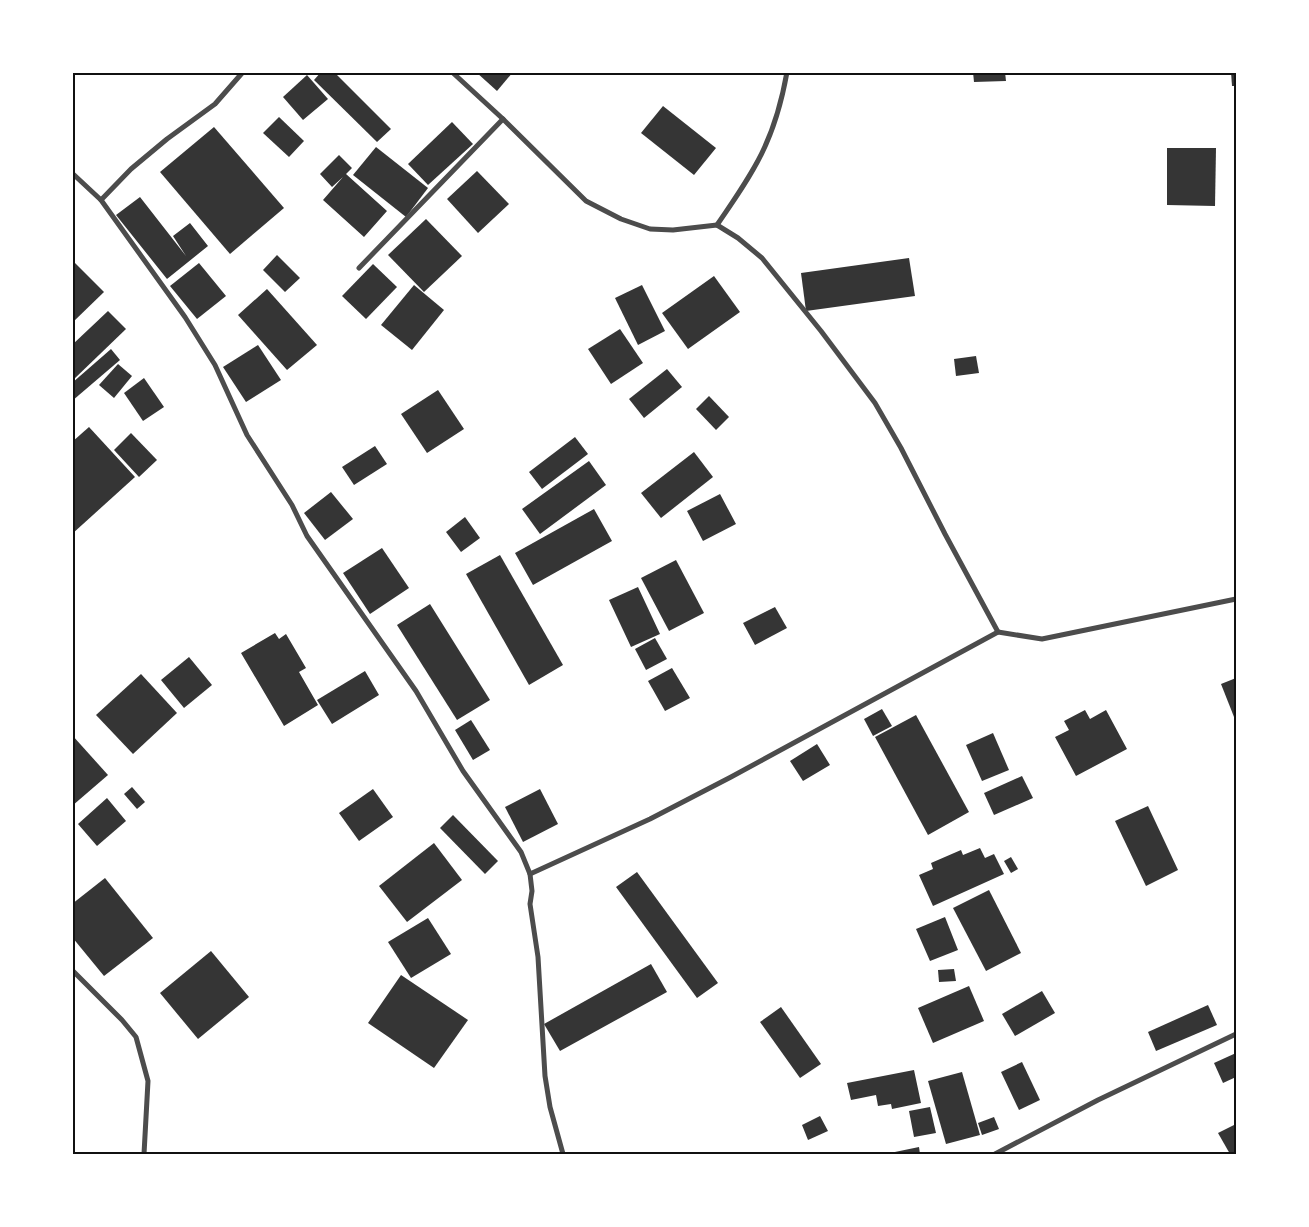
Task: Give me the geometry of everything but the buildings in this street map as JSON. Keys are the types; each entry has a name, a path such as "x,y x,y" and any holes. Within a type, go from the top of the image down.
{"street":[{"path":"101,200 138,163 215,104 242,72"},
{"path":"452,72 503,119 586,201 621,219 650,229 673,230 717,225 738,238 762,258 821,331 874,403 901,448 944,534 998,632"},
{"path":"717,225 764,153 777,119 787,72"},
{"path":"359,268 503,119"},
{"path":"72,173 101,200 200,341 215,364 247,435 292,505 307,536 416,691 463,771 521,852 530,874 532,892 530,904 538,957 545,1076 550,1107 563,1154"},
{"path":"530,874 650,819 998,632 1042,640 1236,599"},
{"path":"72,970 122,1020 136,1037 148,1082 144,1154"},
{"path":"994,1154 1098,1100 1236,1034"}]}
